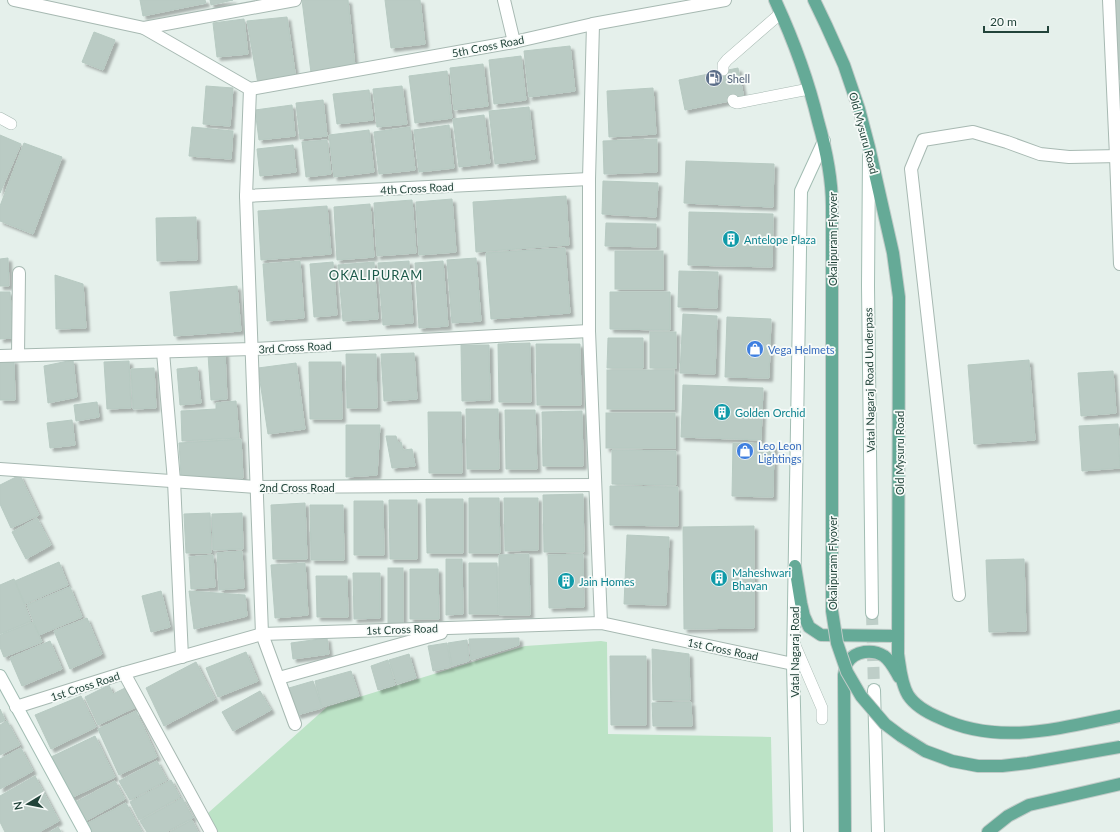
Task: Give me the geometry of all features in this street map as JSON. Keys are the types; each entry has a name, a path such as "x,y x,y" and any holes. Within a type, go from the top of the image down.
{"main road":[{"path":"775,0 794,44 810,90 824,141"},
{"name":"Old Mysuru Road","path":"814,0 844,66 858,108 892,253 899,297 898,654 904,688 909,697 918,706 935,716 978,731 999,734 1053,730 1120,716"},
{"name":"Okalipuram Flyover","path":"824,141 832,186 832,611 837,643 847,672 861,696 885,724 925,751 952,761 978,766 1002,766 1120,747"},
{"path":"795,566 801,603 804,616 809,627 821,635 898,636"},
{"path":"845,832 844,675 847,664 853,657 860,653 878,653 885,657 892,665 904,688"},
{"path":"988,832 1008,816 1030,804 1120,784"}],"street":[{"path":"14,0 144,28 250,89 246,196 262,634 296,724"},
{"path":"144,28 295,0"},
{"path":"504,0 514,42"},
{"name":"5th Cross Road","path":"250,89 514,42 593,24 725,0"},
{"path":"1109,0 1118,156 1120,264"},
{"path":"593,24 589,179 589,331 601,623"},
{"path":"959,595 911,169 923,140 973,132 1040,154 1069,157 1118,156"},
{"name":"Vatal Nagaraj Road","path":"797,832 793,664 801,191 824,141"},
{"name":"Vatal Nagaraj Road Underpass","path":"868,147 872,613"},
{"name":"4th Cross Road","path":"246,196 589,179"},
{"path":"18,355 19,273"},
{"name":"3rd Cross Road","path":"0,356 252,349 589,331"},
{"path":"163,352 174,481 182,657"},
{"name":"2nd Cross Road","path":"0,469 257,487 595,485"},
{"name":"1st Cross Road","path":"16,708 124,673 262,634 601,623 793,664"},
{"path":"279,678 460,628"},
{"path":"124,673 210,832"},
{"path":"0,676 16,708 85,832"},
{"path":"874,690 878,832"}],"lane":[{"path":"723,70 723,65 727,60 781,13"},
{"path":"733,100 737,103 810,90"},
{"path":"0,118 11,124"},
{"path":"794,643 822,708 822,719"}],"green space":[{"path":"601,641 607,642 608,734 771,737 773,832 218,832 208,813 327,707 525,646"}],"building":[{"path":"140,0 205,0 206,3 143,16"},
{"path":"210,0 233,0 211,5"},
{"path":"302,0 348,0 355,67 311,73"},
{"path":"385,0 420,0 425,44 391,48"},
{"path":"1120,0 1120,80 1114,1"},
{"path":"287,17 296,79 258,84 247,21"},
{"path":"244,19 248,54 217,57 213,23"},
{"path":"94,32 115,40 103,70 82,62"},
{"path":"570,46 575,91 529,97 524,51"},
{"path":"521,56 526,100 494,104 489,60"},
{"path":"483,64 488,106 454,110 450,68"},
{"path":"738,68 744,98 685,110 679,80"},
{"path":"447,71 452,118 415,123 409,76"},
{"path":"206,86 233,88 230,126 203,124"},
{"path":"402,86 407,124 377,127 373,89"},
{"path":"653,88 656,134 609,137 607,91"},
{"path":"369,90 373,120 337,124 333,94"},
{"path":"323,100 327,136 300,139 296,103"},
{"path":"292,105 295,136 259,140 255,110"},
{"path":"529,107 535,159 495,164 489,111"},
{"path":"484,115 490,163 459,167 453,119"},
{"path":"449,125 454,168 419,172 414,130"},
{"path":"192,127 233,131 231,159 189,156"},
{"path":"410,127 415,170 379,174 374,132"},
{"path":"369,130 374,172 334,177 329,135"},
{"path":"0,135 21,144 0,193"},
{"path":"657,139 657,172 604,174 603,141"},
{"path":"327,140 331,174 306,177 302,142"},
{"path":"24,143 62,157 33,234 0,221 0,206"},
{"path":"293,145 296,172 260,176 257,149"},
{"path":"686,161 774,164 773,207 684,203"},
{"path":"603,181 658,183 656,217 602,214"},
{"path":"566,196 569,245 476,252 473,202"},
{"path":"452,199 456,252 419,255 416,202"},
{"path":"412,200 416,253 377,256 374,203"},
{"path":"370,204 374,257 337,260 334,207"},
{"path":"327,206 331,254 261,260 258,211"},
{"name":"Antelope Plaza","path":"689,212 773,214 772,267 688,265"},
{"path":"196,217 197,260 157,261 156,218"},
{"path":"606,223 656,224 656,247 605,246"},
{"path":"565,248 570,313 491,319 486,253"},
{"path":"615,251 663,251 663,289 615,289"},
{"path":"8,258 9,286 0,286 0,259"},
{"path":"476,258 481,321 452,323 447,260"},
{"path":"300,261 304,318 267,321 263,264"},
{"path":"409,261 413,323 383,325 378,263"},
{"path":"443,261 448,326 419,328 415,263"},
{"path":"333,262 337,315 314,317 310,264"},
{"path":"374,262 378,319 343,321 338,265"},
{"path":"679,271 718,272 717,308 678,307"},
{"path":"55,275 83,284 86,328 56,329"},
{"path":"237,286 241,331 174,336 170,292"},
{"path":"0,292 10,292 13,338 0,339"},
{"path":"610,292 670,292 670,330 610,329"},
{"path":"683,314 717,316 715,374 680,373"},
{"path":"727,317 771,319 769,378 725,377"},
{"path":"650,332 676,332 676,368 650,368"},
{"path":"608,338 643,338 643,368 607,368"},
{"path":"530,343 531,402 499,402 498,344"},
{"path":"536,344 580,344 581,405 537,405"},
{"path":"461,345 489,345 490,400 462,401"},
{"path":"225,352 227,399 211,400 208,354"},
{"path":"414,353 417,399 384,401 381,354"},
{"path":"346,354 376,354 377,408 347,408"},
{"path":"14,360 15,400 0,400 0,361"},
{"path":"73,360 77,397 48,403 44,366"},
{"path":"1029,360 1035,440 974,444 968,365"},
{"path":"129,361 131,408 107,409 104,362"},
{"path":"309,362 341,362 342,419 310,419"},
{"path":"296,363 305,429 268,434 258,368"},
{"path":"197,367 201,403 180,405 177,369"},
{"path":"154,368 156,408 133,409 131,369"},
{"path":"607,370 674,370 674,409 607,409"},
{"path":"1113,371 1116,413 1081,416 1078,373"},
{"name":"Golden Orchid","path":"683,385 763,388 761,440 681,437"},
{"path":"236,401 239,438 182,441 181,411 216,409 216,403"},
{"path":"97,402 99,417 76,421 74,405"},
{"path":"466,409 498,409 499,469 467,469"},
{"path":"505,410 535,410 537,469 506,469"},
{"path":"582,411 583,466 543,466 542,412"},
{"path":"428,412 461,412 462,473 429,473"},
{"path":"606,413 675,413 675,448 606,448"},
{"path":"72,420 75,445 50,448 47,423"},
{"path":"1118,424 1120,468 1082,471 1079,426"},
{"path":"346,425 380,425 377,475 346,477"},
{"path":"386,436 396,436 398,443 401,442 403,450 412,449 415,466 392,468"},
{"path":"241,439 243,478 181,476 179,443"},
{"path":"733,443 774,444 773,497 732,496"},
{"path":"612,450 676,451 676,485 612,484"},
{"path":"20,475 39,515 11,528 0,504 0,485"},
{"path":"610,486 678,487 678,526 610,525"},
{"path":"583,494 584,552 544,552 543,495"},
{"path":"469,498 499,498 500,553 469,553"},
{"path":"504,498 538,498 538,550 505,551"},
{"path":"426,499 463,499 463,553 427,553"},
{"path":"389,500 417,500 417,559 390,559"},
{"path":"354,501 383,501 384,555 354,555"},
{"path":"305,503 307,559 273,559 271,505"},
{"path":"310,505 343,505 344,560 311,560"},
{"path":"210,513 211,553 186,553 184,514"},
{"path":"242,513 243,549 213,550 212,514"},
{"path":"37,518 51,545 26,559 12,532"},
{"name":"Maheshwari Bhavan","path":"754,526 754,628 684,629 683,527"},
{"path":"627,535 669,537 666,605 624,604"},
{"path":"242,551 244,588 219,590 217,553"},
{"path":"529,554 530,615 499,615 499,555"},
{"name":"Jain Homes","path":"583,554 584,607 549,608 548,555"},
{"path":"213,555 215,587 191,589 189,557"},
{"path":"446,559 462,559 463,614 446,615"},
{"path":"1024,559 1026,631 989,632 986,560"},
{"path":"59,562 68,585 25,604 15,581"},
{"path":"305,563 308,615 275,618 271,565"},
{"path":"469,563 497,563 498,614 469,614"},
{"path":"388,568 403,568 403,623 388,623"},
{"path":"410,569 438,569 439,619 410,619"},
{"path":"353,573 380,573 380,618 354,619"},
{"path":"316,576 347,576 348,617 317,617"},
{"path":"14,579 31,621 0,634 0,585"},
{"path":"70,587 82,617 39,635 27,605"},
{"path":"161,591 170,627 151,632 142,596"},
{"path":"189,591 245,595 247,616 194,629"},
{"path":"87,618 102,654 70,669 54,631"},
{"path":"33,622 42,642 4,657 0,647 0,635"},
{"path":"327,638 329,654 293,659 291,643"},
{"path":"519,638 519,645 471,660 469,639"},
{"path":"467,640 469,661 452,666 448,643"},
{"path":"50,641 62,669 22,686 10,658"},
{"path":"447,643 451,667 433,671 428,646"},
{"path":"652,649 689,654 690,700 653,700"},
{"path":"246,652 258,681 218,697 206,668"},
{"path":"409,654 416,678 397,684 389,660"},
{"path":"610,656 646,656 646,725 611,725"},
{"path":"388,660 395,685 378,690 371,666"},
{"path":"196,662 215,699 164,726 146,688"},
{"path":"351,671 359,696 322,707 315,681"},
{"path":"313,681 322,708 297,715 289,688"},
{"path":"109,685 113,694 129,686 138,706 98,725 85,697"},
{"path":"260,691 271,710 233,731 222,712"},
{"path":"81,696 96,727 51,749 35,715"},
{"path":"691,702 692,726 653,726 652,703"},
{"path":"0,709 5,720 0,723"},
{"path":"136,711 157,757 119,775 98,729"},
{"path":"7,721 20,745 0,755 0,725"},
{"path":"95,736 115,777 71,798 51,757"},
{"path":"21,748 33,771 0,789 0,759"},
{"path":"157,761 167,780 130,800 119,781"},
{"path":"35,776 59,821 39,832 5,832 0,822 0,796"},
{"path":"171,780 180,797 139,820 130,802"},
{"path":"115,781 125,799 84,822 74,803"},
{"path":"182,798 193,818 166,832 147,832 140,821"},
{"path":"126,803 142,832 91,832 86,824"},
{"path":"192,820 198,832 170,832"},
{"path":"58,827 61,832 50,832"}],"tunnel":[{"path":"872,613 874,690"}],"place":[{"name":"Shell","path":"714,78"},
{"name":"Antelope Plaza","path":"731,239"},
{"name":"Vega Helmets","path":"755,349"},
{"name":"Golden Orchid","path":"722,412"},
{"name":"Leo Leon Lightings","path":"745,451"},
{"name":"Maheshwari Bhavan","path":"719,578"},
{"name":"Jain Homes","path":"566,581"}],"district":[{"name":"OKALIPURAM","path":"376,275"}]}
